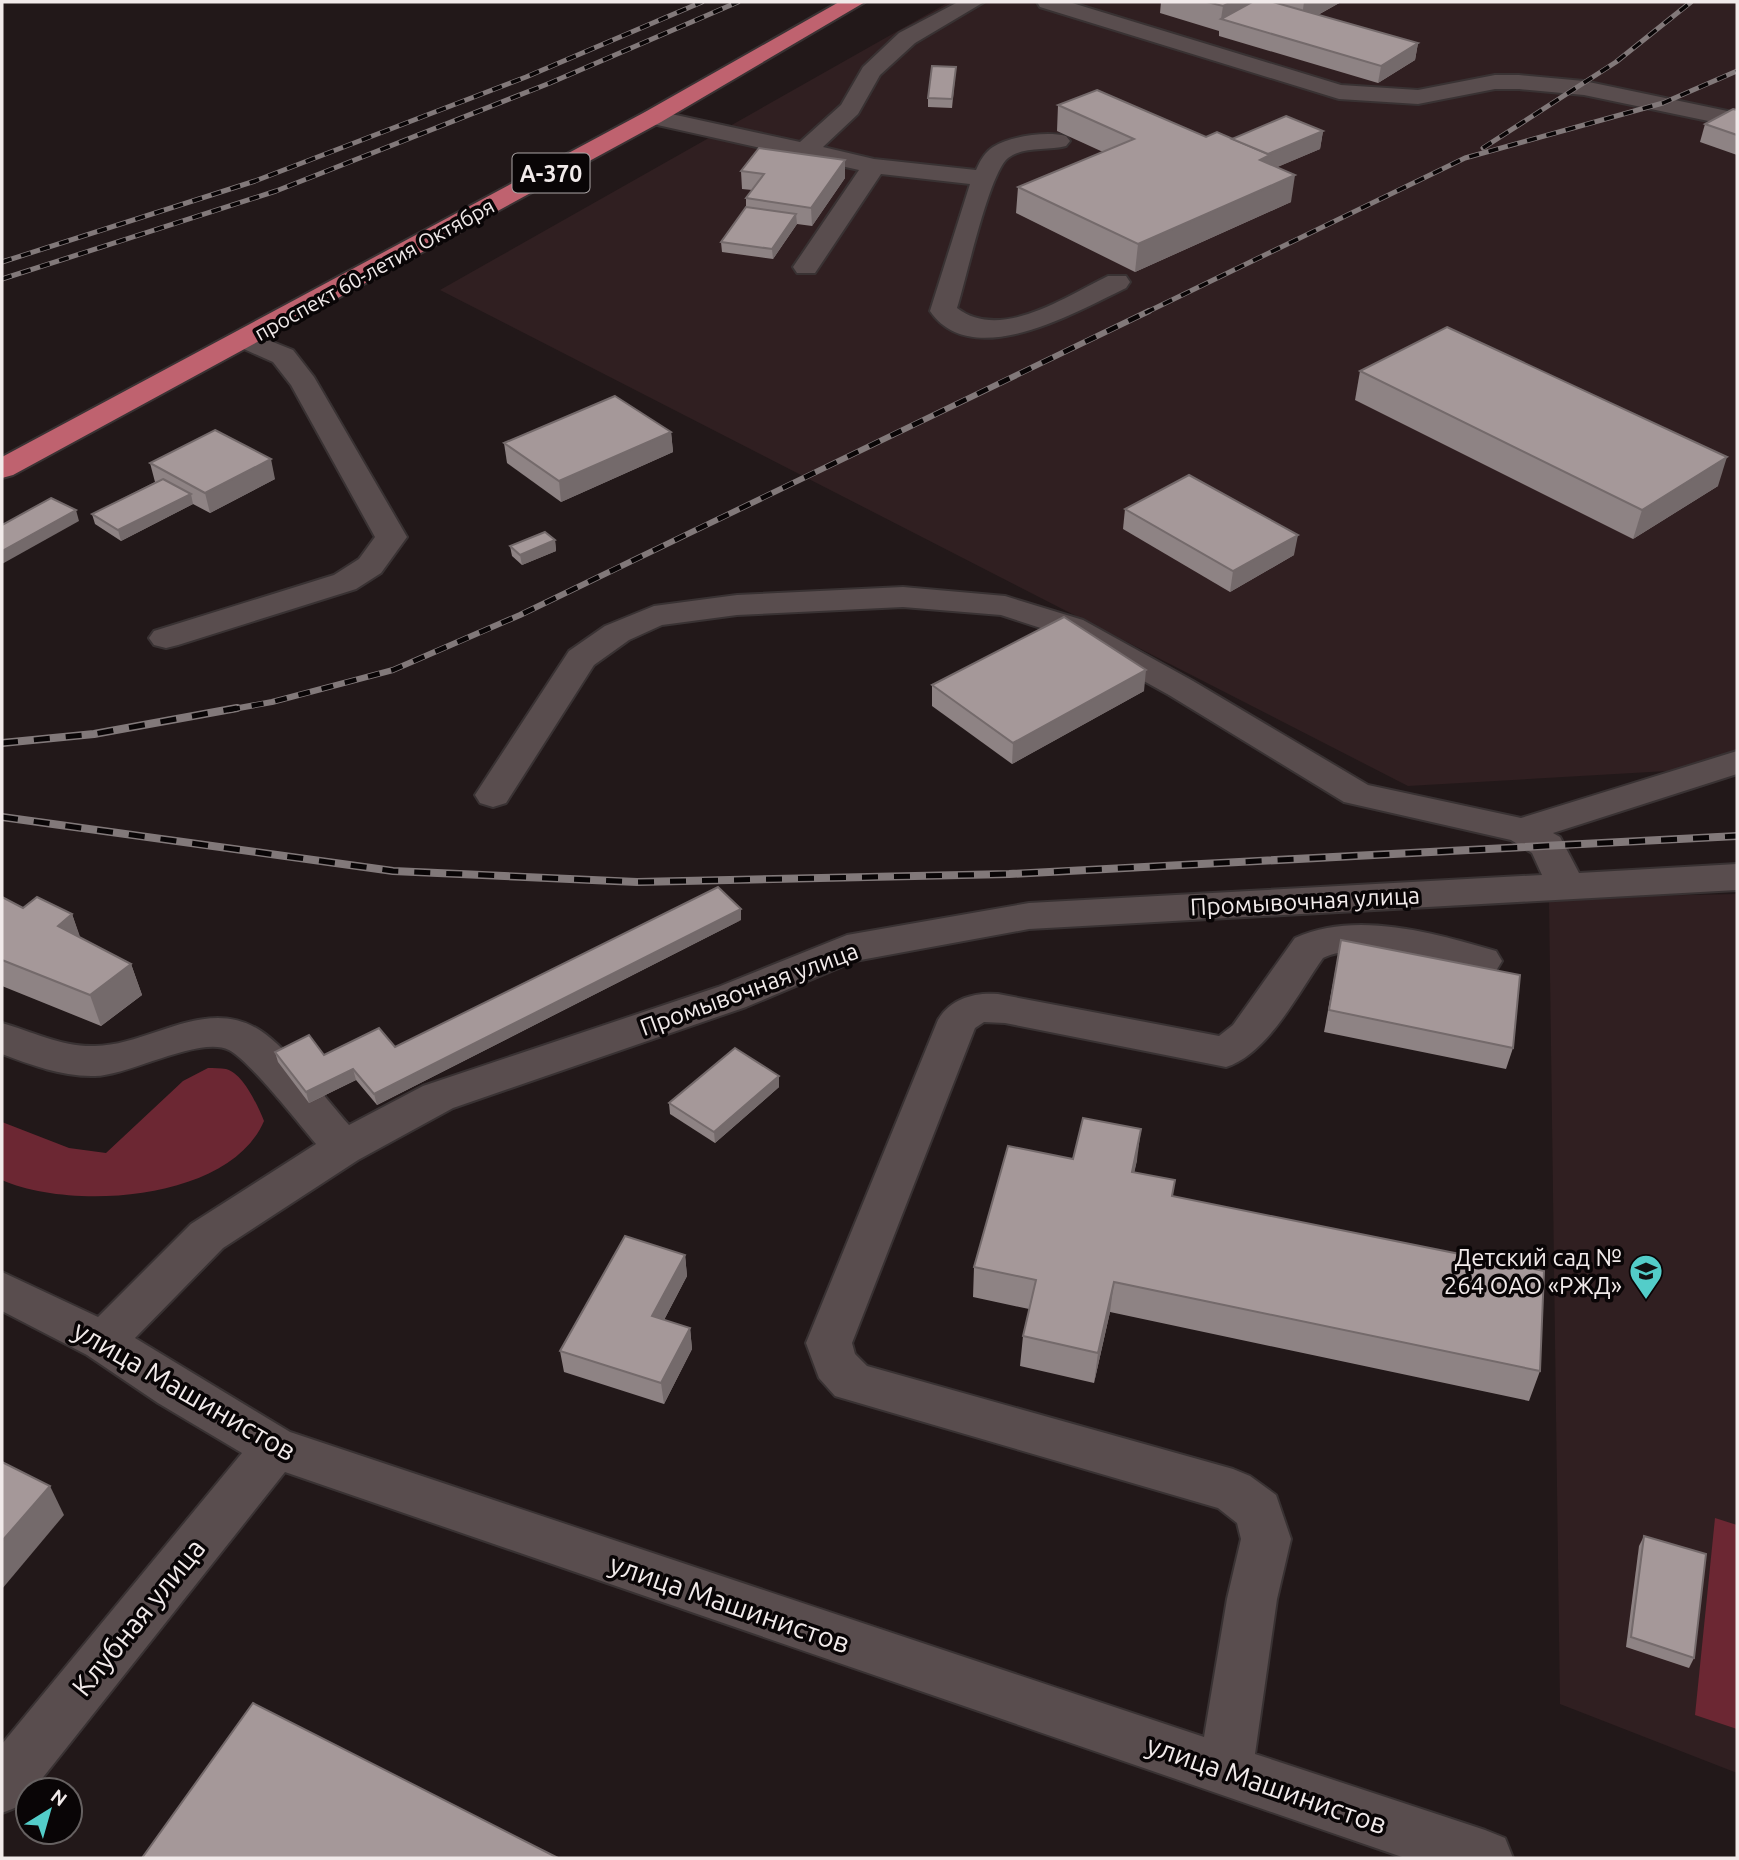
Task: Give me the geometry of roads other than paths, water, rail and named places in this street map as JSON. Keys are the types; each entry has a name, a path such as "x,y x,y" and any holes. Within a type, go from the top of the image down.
{"highway":[{"name":"проспект 60-летия Октября","path":"2,469 653,117 854,2"}],"street":[{"path":"806,150 850,108 871,72 907,38 973,2"},
{"path":"1048,2 1339,92 1418,97 1495,82 1519,82 1584,88 1737,120"},
{"path":"653,117 874,166 985,178"},
{"path":"1058,141 1009,149 996,156 985,178 943,311 965,326 998,328 1027,322 1117,282"},
{"path":"806,267 874,166"},
{"path":"166,638 345,582 370,566 391,537 304,383 283,356 245,339"},
{"path":"493,795 581,657 617,633 654,616 737,605 903,597 1005,606 1070,627 1181,688 1357,794 1522,830 1546,846 1566,886"},
{"path":"1522,830 1737,762"},
{"name":"Промывочная улица","path":"103,1341 207,1236 343,1148 438,1097 732,997 847,949 1029,916 1737,877"},
{"path":"1226,1770 1252,1600 1266,1539 1259,1511 1233,1491 852,1382 835,1364 829,1343 958,1020 969,1011 984,1006 1005,1009 1226,1052 1247,1035 1309,948 1319,940 1353,936 1482,961"},
{"path":"2,1038 63,1058 96,1062 122,1059 200,1033 226,1032 246,1040 307,1104 343,1148"},
{"name":"улица Машинистов","path":"2,1290 103,1341 175,1389 275,1448 1485,1858"},
{"name":"Клубная улица","path":"2,1786 275,1448"}],"railway":[{"path":"2,262 255,181 526,77 702,2"},
{"path":"2,279 276,191 550,83 738,2"},
{"path":"1483,148 1616,62 1691,2"},
{"path":"1145,313 1465,158 1663,103 1737,71"},
{"path":"228,710 272,702 393,670 520,615 1149,311"},
{"path":"2,743 94,734 237,708"},
{"path":"2,817 393,871 637,882 1009,874 1737,836"}],"place":[{"name":"Детский сад № 264 ОАО «РЖД»","path":"1646,1301"}]}
